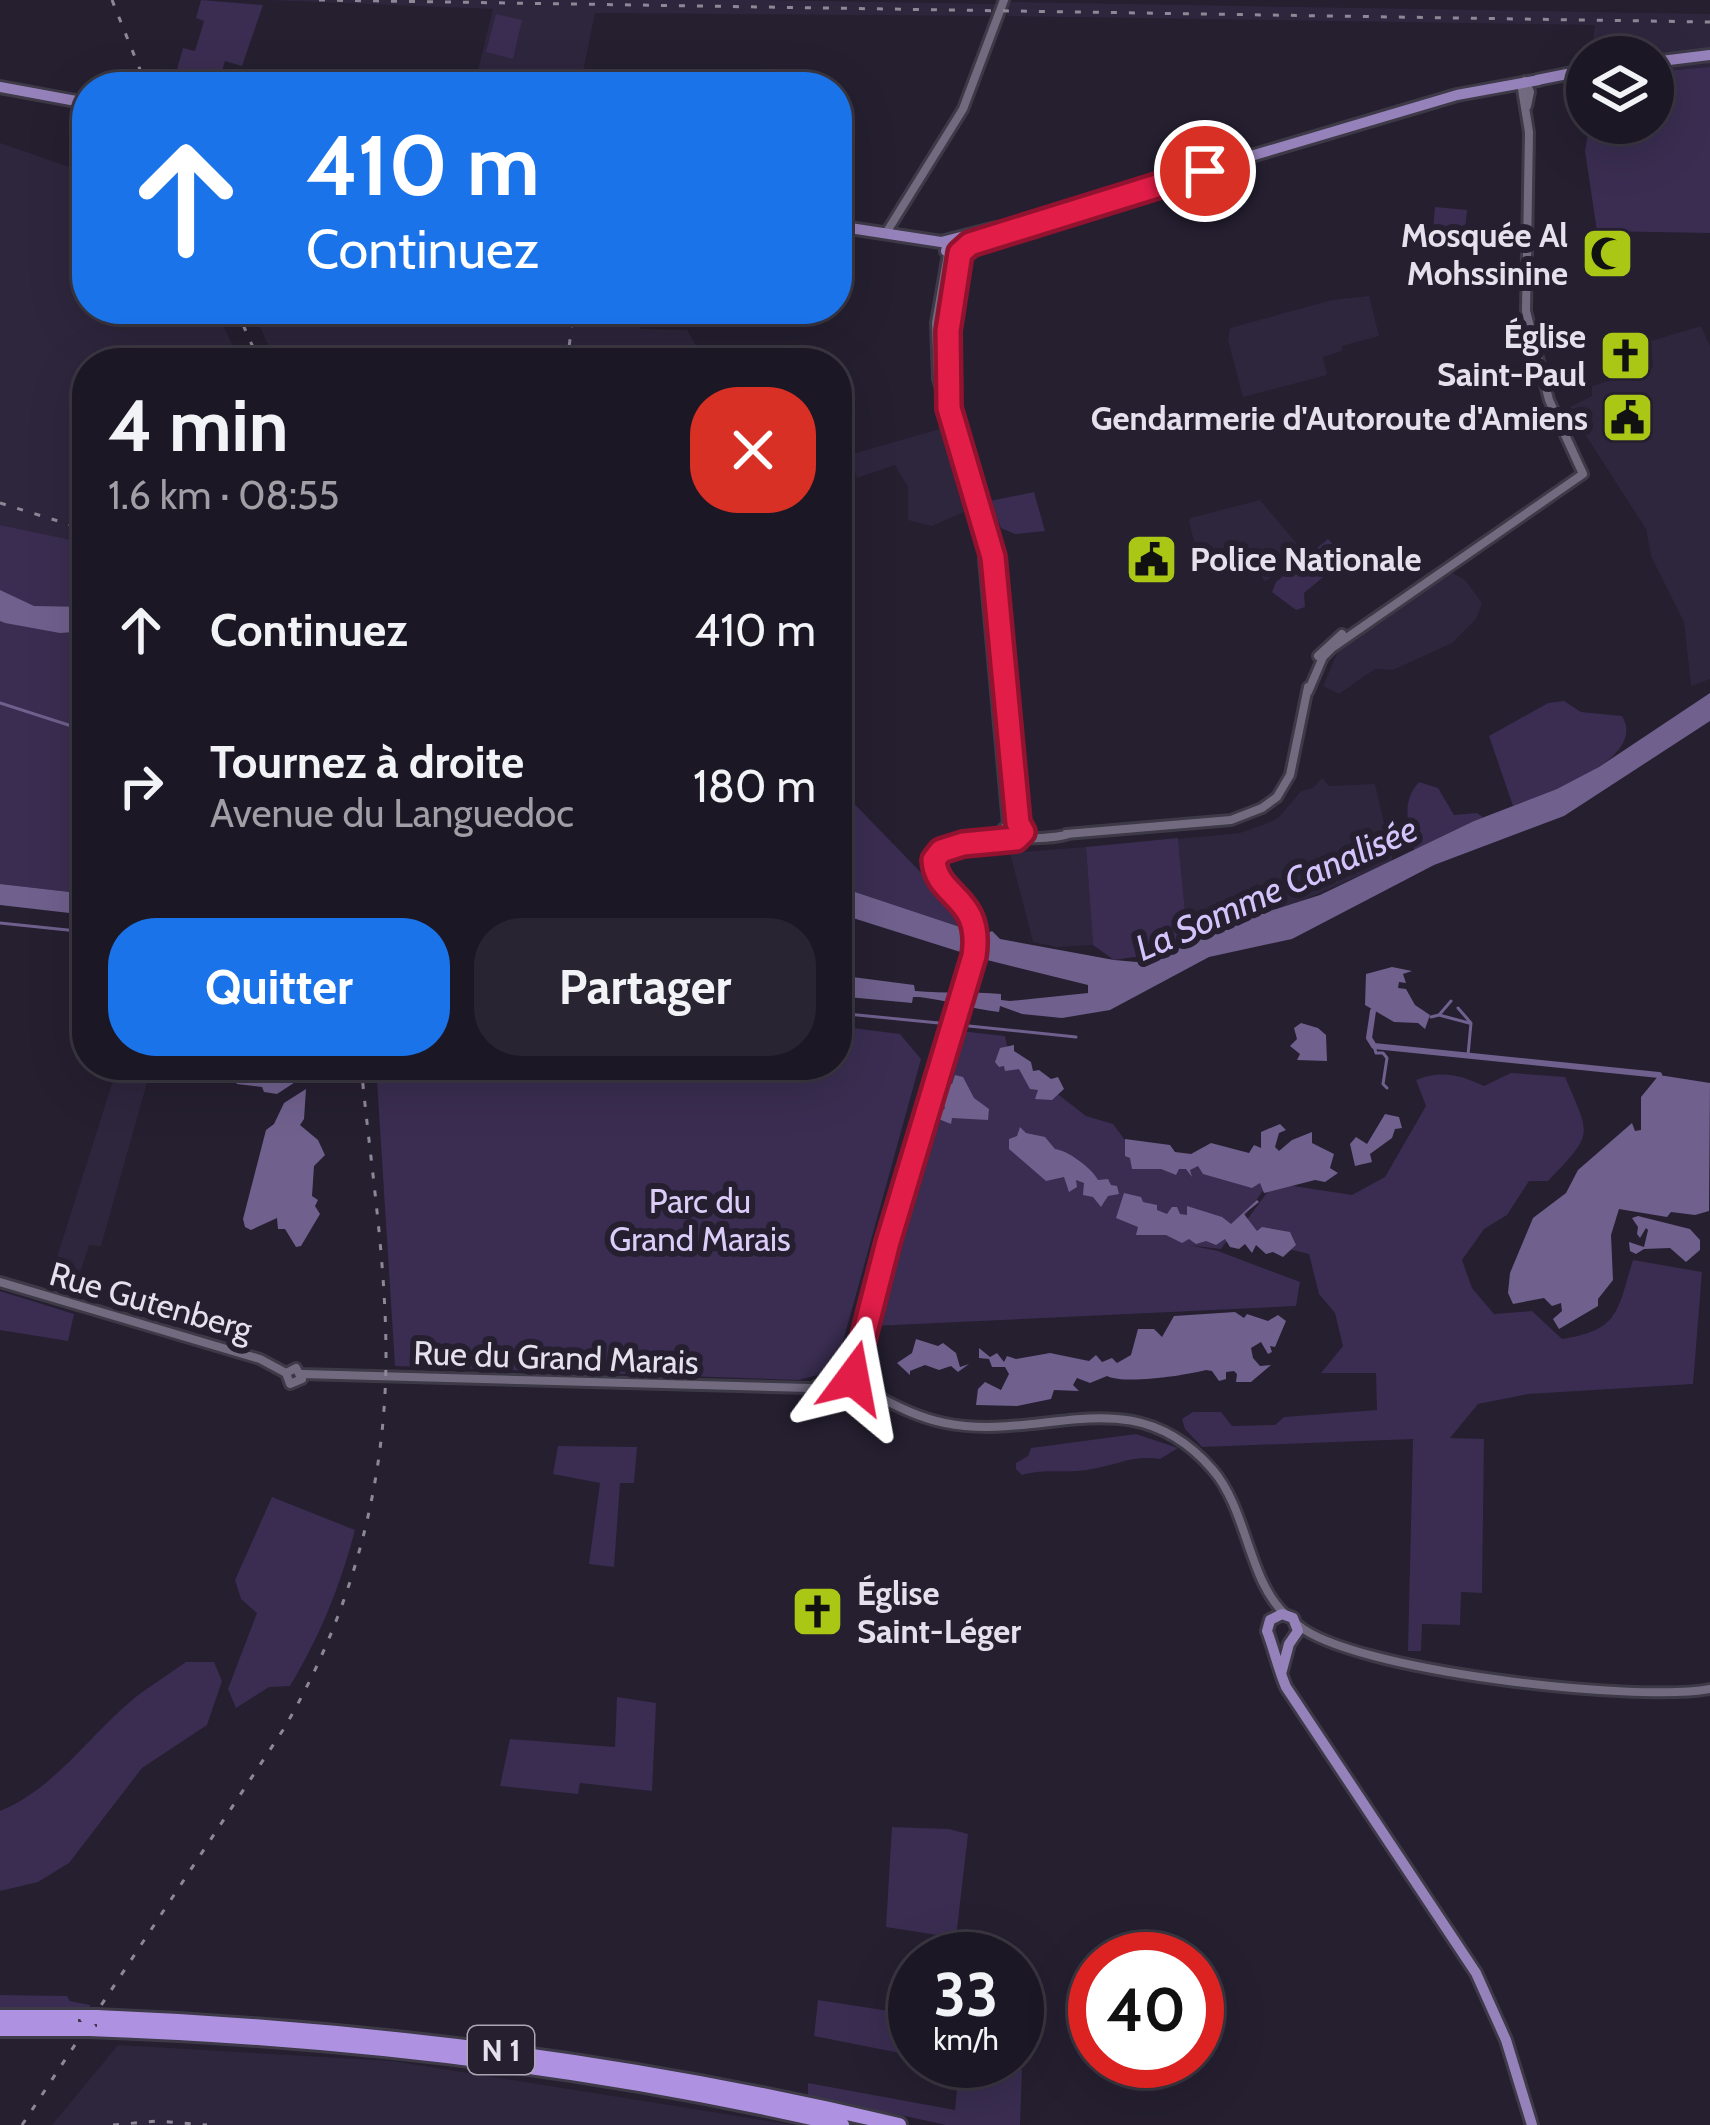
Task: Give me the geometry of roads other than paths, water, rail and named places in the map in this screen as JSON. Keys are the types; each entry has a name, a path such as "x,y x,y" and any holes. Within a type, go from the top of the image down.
{"highway":[{"name":"N 1","path":"0,2017 302,2041 520,2065 842,2125"},
{"name":"N 1","path":"0,2029 88,2023 325,2031 522,2053 688,2080 899,2125"}],"main road":[{"path":"1674,60 1710,56"},
{"path":"852,232 953,248 1457,95 1566,74"},
{"path":"0,84 72,96"},
{"path":"1281,1673 1297,1624 1286,1615 1270,1620 1267,1631 1274,1642 1281,1673 1294,1701 1476,1973 1506,2040 1532,2125"},
{"path":"1274,1642 1291,1642"}],"street":[{"path":"885,237 963,109 1004,0"},
{"path":"849,1393 858,1348 974,956 976,932 968,908 936,874 934,860 948,848 991,842 1014,830 1070,834 1231,820 1262,808 1277,797 1290,776 1321,655 1583,474 1549,400 1526,304 1528,82"},
{"path":"953,248 937,323 936,360 940,392 949,408 988,547 984,559 1014,830"},
{"name":"Rue Gutenberg","path":"0,1282 260,1358 286,1373 293,1368 302,1374"},
{"path":"836,1391 836,1376 858,1348"},
{"name":"Rue du Grand Marais","path":"302,1374 809,1388 879,1396"},
{"path":"836,1376 853,1378 879,1396 942,1423 974,1426 1114,1417 1175,1437 1202,1458 1229,1492 1269,1593 1286,1615"},
{"name":"Rue du Grand Marais","path":"809,1388 836,1376"},
{"path":"1269,1593 1270,1620"},
{"path":"1297,1624 1318,1638 1370,1654 1479,1676 1664,1695 1710,1689"},
{"path":"1291,1642 1318,1638"}],"waterway":[{"path":"0,703 72,726"},
{"path":"0,923 72,930"},
{"path":"1431,1017 1451,1001"},
{"path":"1458,1008 1471,1023 1468,1055"},
{"path":"1373,1011 1369,1038 1374,1046 1659,1075"},
{"path":"852,1014 949,1024"},
{"path":"1439,1015 1469,1023"},
{"path":"959,1025 1076,1037"},
{"path":"1374,1046 1376,1053 1387,1058 1383,1084 1387,1088"}],"railway":[{"path":"112,0 141,72"},
{"path":"319,0 1710,22"},
{"path":"243,324 253,348"},
{"path":"569,348 572,324"},
{"path":"0,503 72,525"},
{"path":"22,2125 283,1730 345,1597 371,1502 386,1356 363,1080"},
{"path":"113,2125 157,2121 207,2125"}],"place":[{"name":"Mosquée Al Mohssinine","path":"1607,254"},
{"name":"Église Saint-Paul","path":"1625,355"},
{"name":"Gendarmerie d'Autoroute d'Amiens","path":"1627,418"},
{"name":"Police Nationale","path":"1151,559"},
{"name":"Église Saint-Léger","path":"818,1612"}],"water label":[{"name":"La Somme Canalisée","path":"1276,888"}],"park label":[{"name":"Parc du Grand Marais","path":"700,1220"}]}
